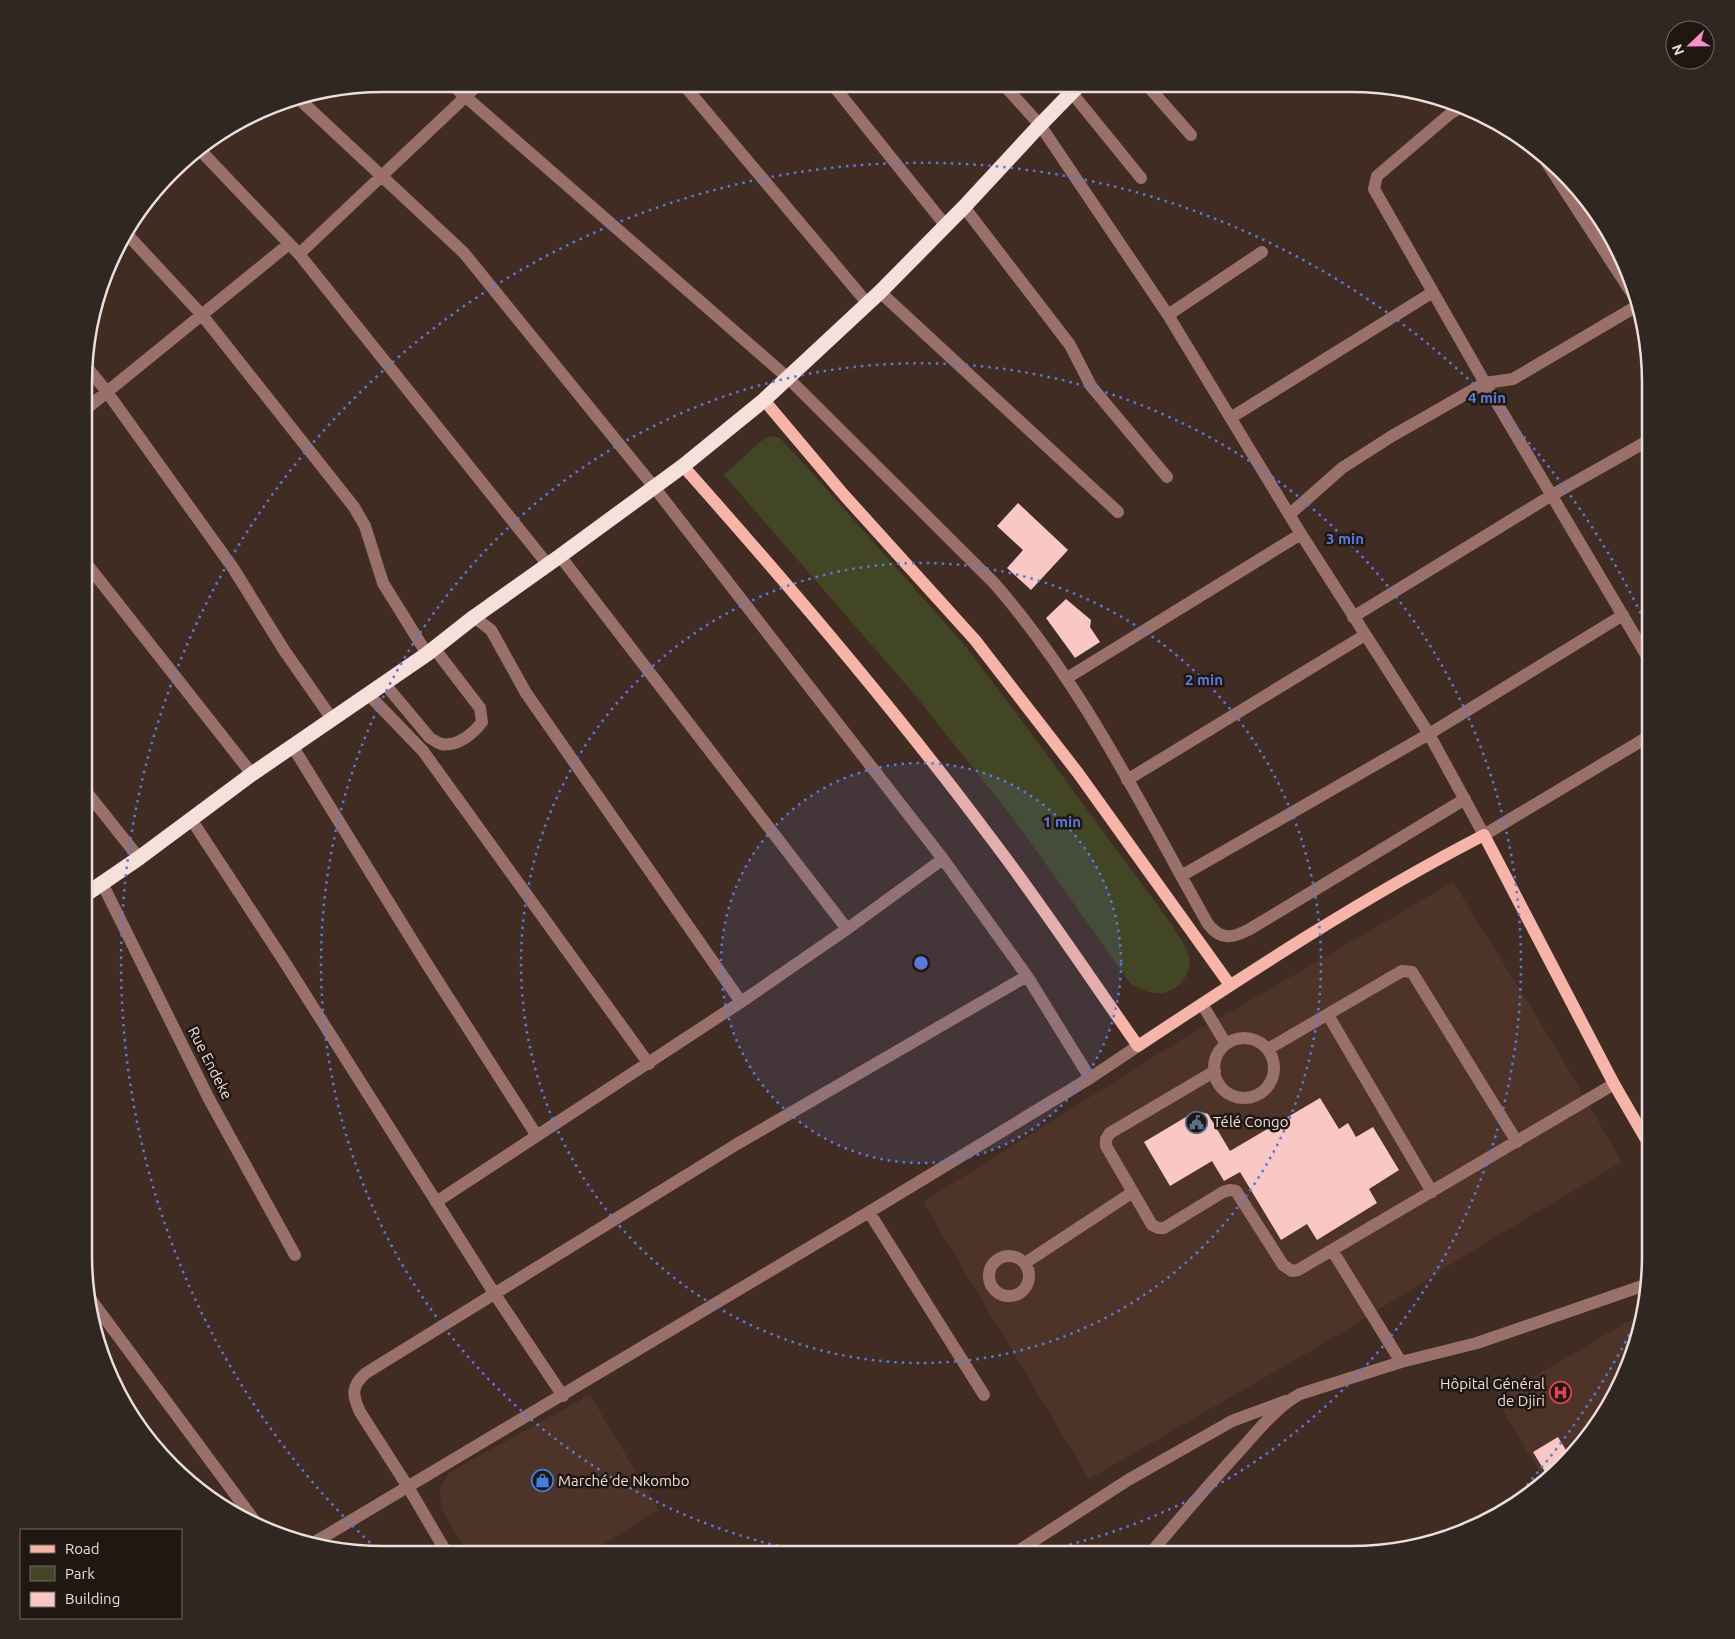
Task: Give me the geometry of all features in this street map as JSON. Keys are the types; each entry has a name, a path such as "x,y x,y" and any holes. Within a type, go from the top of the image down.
{"highway":[{"path":"92,890 139,858 252,774 430,651 683,466 764,400 868,304 946,226 1073,92"}],"main road":[{"path":"764,400 844,495 975,640 1078,773 1230,985"},
{"path":"683,466 772,566 988,833 1138,1046 1230,985 1388,887 1484,835 1614,1084 1642,1132"}],"street":[{"path":"461,92 788,378 994,583 1017,610 1067,678 1213,931 1224,936 1239,935 1465,799"},
{"path":"298,254 470,92"},
{"path":"691,92 868,304"},
{"path":"838,92 946,226"},
{"path":"1010,92 1040,125 1168,315 1232,417 1301,534 1428,734 1484,835 1642,740"},
{"path":"1078,92 1141,178"},
{"path":"1153,92 1191,135"},
{"path":"304,103 464,253 654,487 943,859 1027,976 1090,1078"},
{"path":"1450,110 1377,176 1374,183 1377,195 1485,383 1642,648"},
{"path":"204,154 298,254 554,561 847,929"},
{"path":"1556,177 1623,279"},
{"path":"964,207 1070,345 1091,386 1167,477"},
{"path":"131,238 202,316 354,507 365,526 383,583 430,651 480,708 482,722 476,730 454,744 440,744 430,738 384,683"},
{"path":"92,404 289,244"},
{"path":"1168,315 1262,252"},
{"path":"880,292 1118,512"},
{"path":"1232,417 1432,292"},
{"path":"1290,514 1342,468 1392,436 1485,383 1513,379 1633,308"},
{"path":"92,374 233,568 284,650 332,719"},
{"path":"1353,617 1552,495 1642,444"},
{"path":"1067,678 1301,534"},
{"path":"92,571 252,774"},
{"path":"1181,876 1428,734 1623,615"},
{"path":"474,617 491,630 526,693 741,1002"},
{"path":"1127,780 1365,635"},
{"path":"368,694 423,751 649,1064"},
{"path":"292,747 425,961 537,1136"},
{"path":"92,799 139,858"},
{"path":"191,820 282,958 494,1293 563,1396"},
{"path":"436,1202 741,1002 847,929 943,859"},
{"name":"Rue Endeke","path":"102,883 209,1099 295,1255"},
{"path":"1268,1049 1402,971 1412,972 1517,1142"},
{"path":"443,1546 360,1412 355,1401 354,1390 358,1380 366,1373 494,1293 737,1144 1027,976"},
{"path":"1202,1004 1226,1044"},
{"path":"1328,1015 1432,1192"},
{"path":"1234,1039 1252,1039 1268,1049 1274,1065 1274,1073 1271,1082 1260,1094 1252,1097 1235,1096 1221,1087 1214,1071 1217,1056 1226,1044 1234,1039"},
{"path":"319,1539 869,1212 1090,1078 1138,1046"},
{"path":"1214,1071 1110,1133 1106,1139 1106,1146 1152,1225 1164,1228 1223,1192 1236,1191 1284,1265 1292,1271 1298,1270 1614,1084"},
{"path":"1025,1263 1133,1192"},
{"path":"869,1212 984,1395"},
{"path":"1332,1250 1401,1362"},
{"path":"1026,1546 1128,1480 1232,1421 1300,1394 1401,1362 1477,1343 1641,1286"},
{"path":"99,1317 249,1514"},
{"path":"1157,1546 1212,1481 1261,1427 1290,1399"}],"shaded area":[{"path":"1453,882 1550,1038 1622,1162 1477,1248 1338,1335 1089,1479 923,1202 1195,1031"},
{"name":"Hôpital Général de Djiri","path":"1636,1317 1627,1349 1604,1401 1582,1433 1541,1475 1496,1399"},
{"name":"Marché de Nkombo","path":"590,1395 659,1510 601,1546 463,1546 441,1508 440,1488 448,1473"}],"green space":[{"path":"772,436 780,438 806,466 961,641 1172,925 1188,952 1190,963 1186,976 1172,990 1151,993 1130,983 1016,822 915,695 724,475 761,441"}],"building":[{"path":"1018,503 1068,550 1031,590 1007,568 1023,550 997,526"},
{"path":"1066,599 1091,620 1090,627 1100,642 1075,658 1046,618"},
{"path":"1320,1098 1339,1129 1348,1123 1356,1137 1373,1127 1399,1170 1369,1189 1377,1203 1317,1240 1307,1224 1281,1240 1240,1172 1224,1181 1212,1161 1170,1186 1144,1142 1191,1114 1201,1112 1208,1114 1230,1151"},
{"path":"1558,1437 1566,1451 1545,1472 1533,1452"}],"place":[{"name":"Télé Congo","path":"1197,1122"},
{"name":"Hôpital Général de Djiri","path":"1561,1393"},
{"name":"Marché de Nkombo","path":"542,1481"}]}
